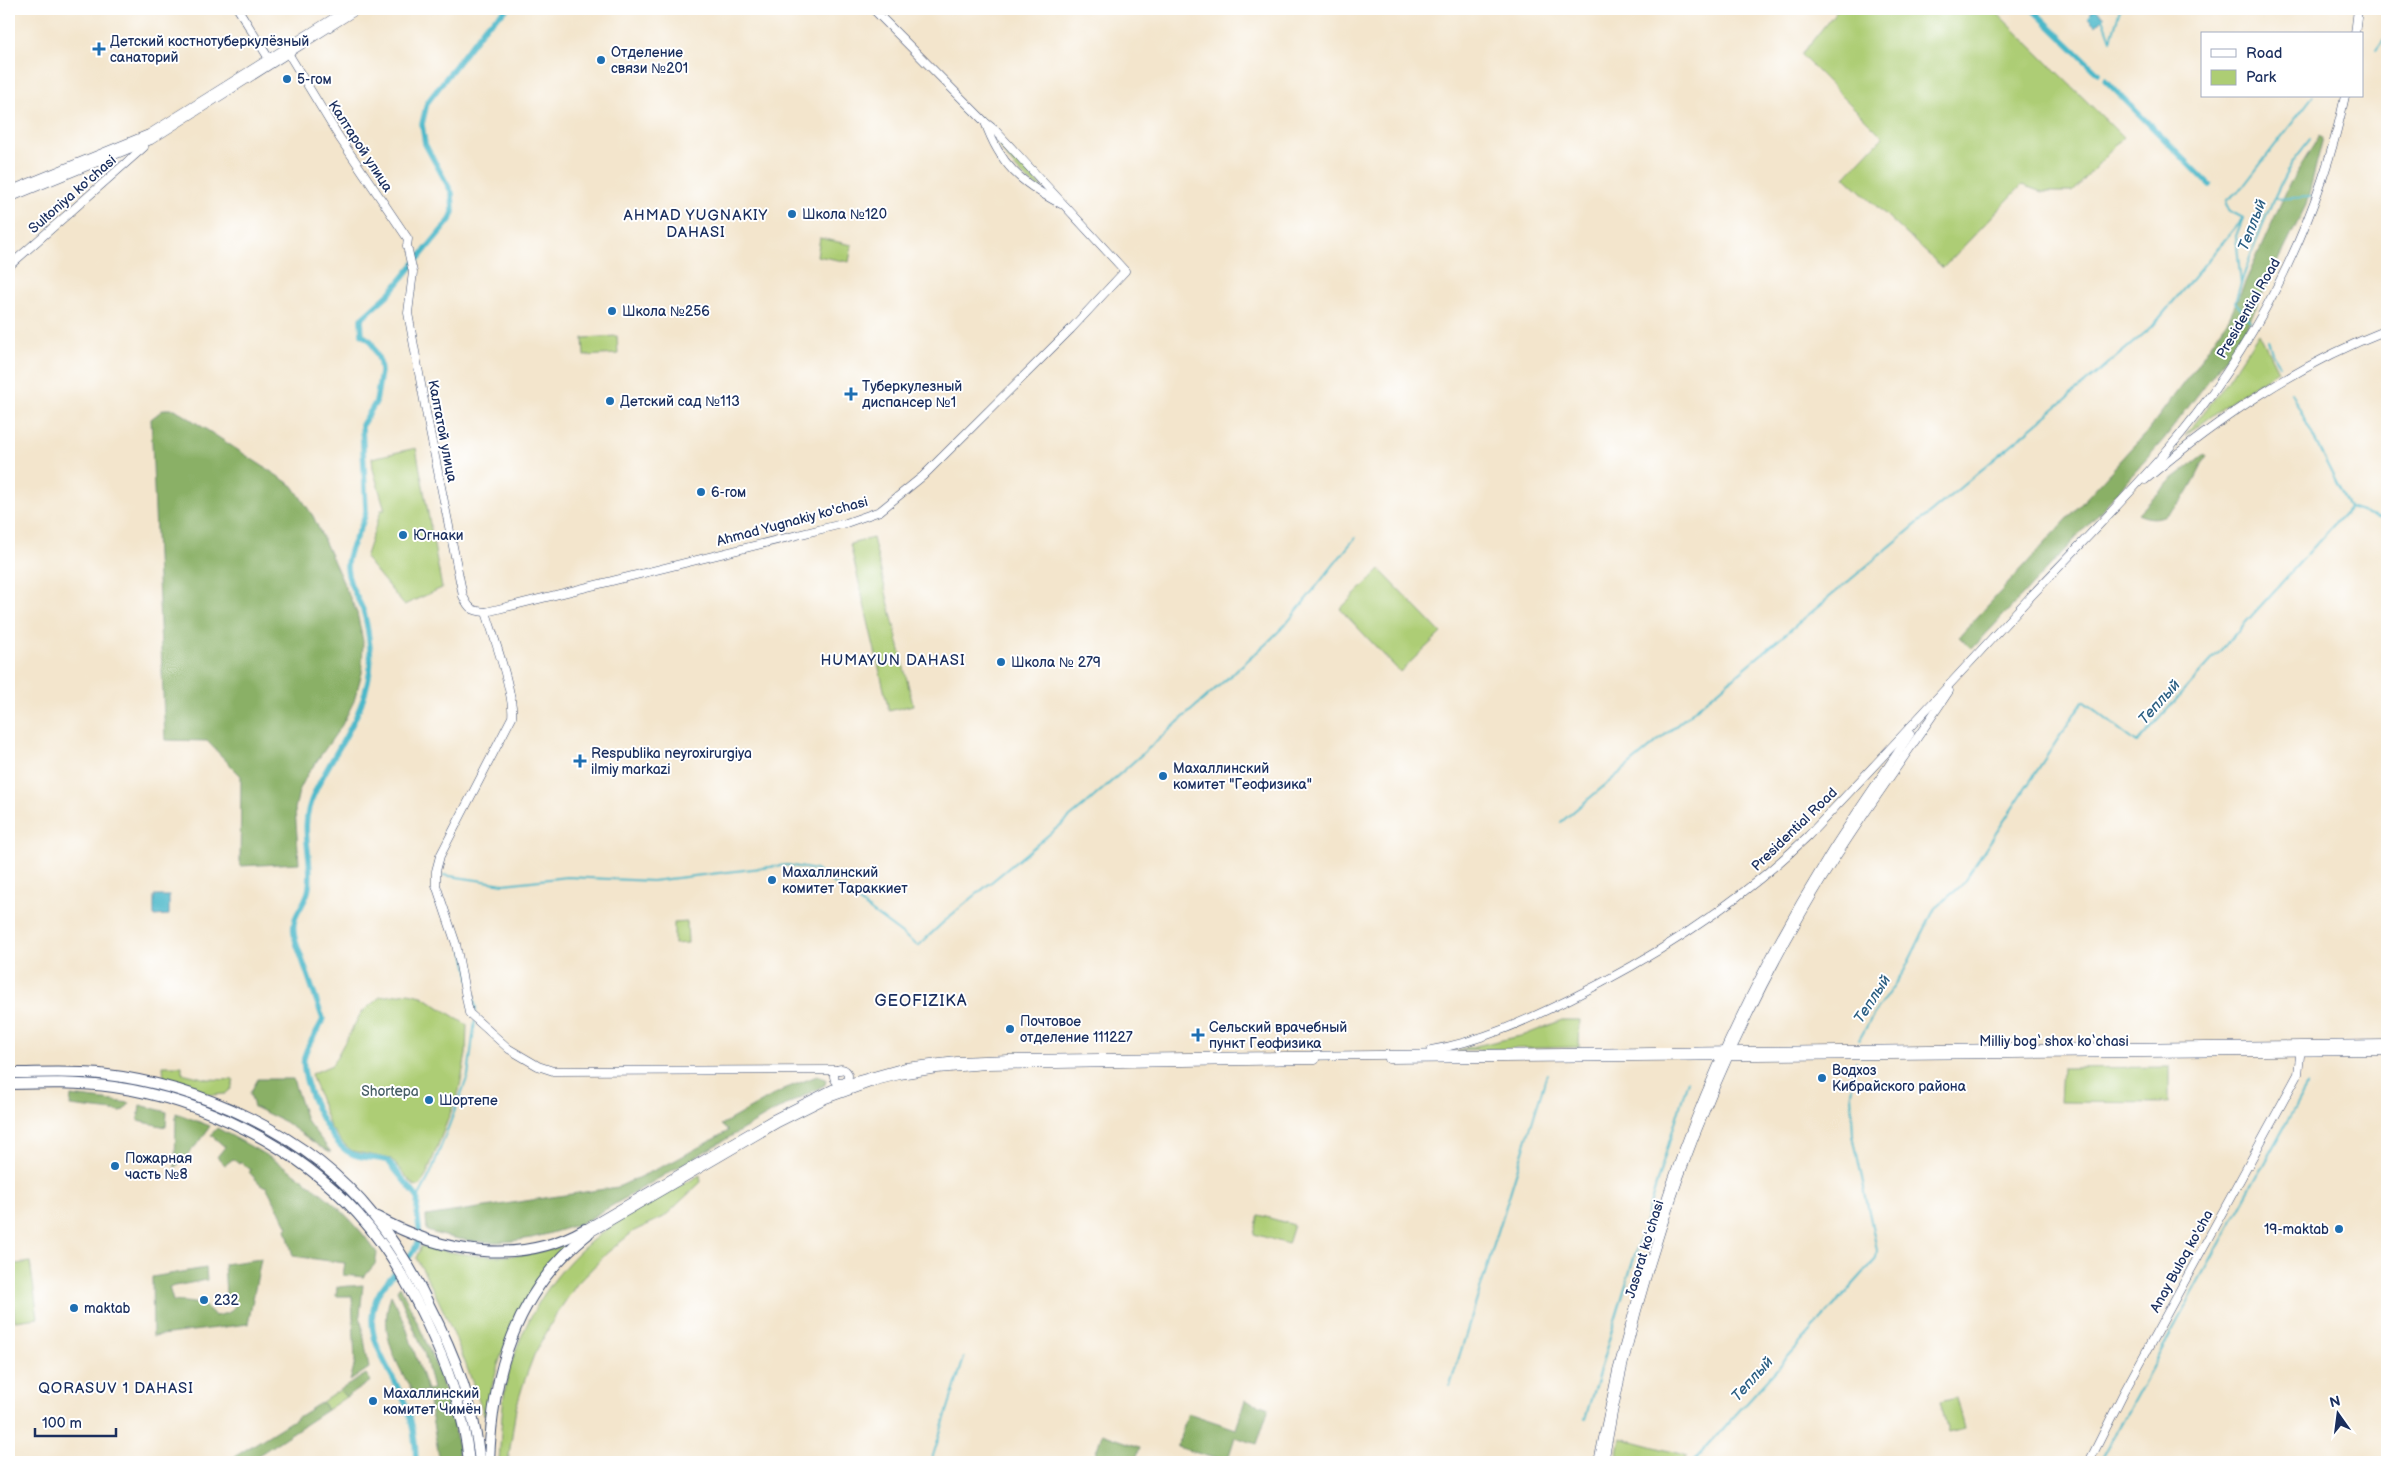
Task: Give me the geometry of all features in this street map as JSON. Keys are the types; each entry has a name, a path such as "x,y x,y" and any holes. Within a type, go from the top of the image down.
{"highway":[{"path":"9,1073 100,1074 144,1081 195,1096 251,1120 297,1146 333,1174 374,1216 441,1327 458,1367 472,1414 480,1462"},
{"path":"9,1084 71,1083 113,1087 156,1095 212,1115 251,1133 301,1164 346,1202 402,1265 453,1384 462,1420 469,1462"},
{"path":"374,1216 425,1240 469,1250 507,1251 556,1242 587,1232"},
{"path":"489,1462 491,1425 498,1378 518,1320 553,1268 587,1232"}],"street":[{"path":"238,9 270,61"},
{"path":"286,51 348,9"},
{"path":"9,192 149,134 358,9"},
{"name":"Ahmad Yugnakiy ko'chasi","path":"468,608 473,611 486,612 872,515 889,505 923,476 1071,329 1125,271 995,130 873,9"},
{"path":"2355,32 2358,9"},
{"name":"Калтарой улица","path":"286,51 339,137 408,239 407,246 411,258"},
{"path":"9,198 151,140 270,61"},
{"name":"Presidential Road","path":"1402,1054 1464,1043 1509,1028 1619,974 1692,930 1730,903 1786,858 1922,715 2163,455 2198,411 2235,359 2285,272 2309,216 2334,142 2344,98"},
{"name":"Ahmad Yugnakiy ko'chasi","path":"985,122 992,142 1001,157 1025,183 1066,206"},
{"name":"Sultoniya ko'chasi","path":"9,266 151,140"},
{"name":"Калтатой улица","path":"411,258 413,272 408,313 427,417 468,608"},
{"name":"Presidential Road","path":"2119,502 2190,443 2248,401 2312,364 2387,330"},
{"path":"486,612 512,706 512,717 440,856 436,875 437,889 456,944 468,1011 473,1019 523,1057 540,1067 553,1071 840,1070 846,1081"},
{"path":"1727,1054 1802,913 1851,833 1964,668"},
{"path":"1727,1054 1768,962 1807,892 1828,856 1922,715"},
{"name":"Milliy bog‘ shox ko‘chasi","path":"1727,1054 2301,1048 2387,1044"},
{"name":"Milliy bog‘ shox ko‘chasi","path":"2301,1048 2387,1051"},
{"name":"Anay Buloq ko'cha","path":"2090,1462 2127,1386 2298,1074 2301,1048"},
{"path":"587,1232 834,1092 846,1081 905,1067 944,1062 1059,1058 1439,1053 1727,1054"},
{"path":"834,1092 846,1081 919,1071 986,1065 1727,1054"},
{"name":"Jasorat koʻchasi","path":"1598,1462 1616,1371 1662,1211 1688,1134 1727,1054"},
{"name":"Jasorat koʻchasi","path":"1604,1462 1632,1333 1655,1251 1681,1171 1727,1054"},
{"path":"823,1070 846,1081"}],"green space":[{"path":"1838,9 1993,9 2123,137 2073,192 2042,192 2022,185 1943,268 1845,177 1883,137 1801,55"},
{"path":"2320,135 2323,138 2306,205 2241,338 2164,439 2091,522 1972,649 1959,637 2146,433 2229,318 2290,183"},
{"path":"995,139 1012,153 1044,190 1028,181 1022,175"},
{"path":"820,238 852,245 849,262 817,256"},
{"path":"2259,333 2278,371 2248,389 2185,436 2222,389"},
{"path":"617,336 618,354 584,356 583,338"},
{"path":"164,409 175,409 293,486 313,516 357,613 363,641 362,673 354,701 342,725 307,775 299,791 295,809 299,863 240,866 241,776 207,741 165,740 151,419"},
{"name":"Югнаки","path":"416,448 442,588 404,605 365,558 381,510 385,510 373,469 372,458"},
{"path":"2205,454 2207,456 2189,491 2173,510 2163,516 2151,518 2138,514 2171,480"},
{"path":"873,538 913,705 889,711 850,544"},
{"path":"1380,570 1441,633 1400,672 1340,609"},
{"path":"687,922 688,943 674,944 674,923"},
{"name":"Shortepa","path":"408,993 422,996 467,1025 466,1054 459,1091 426,1176 420,1185 415,1187 391,1159 352,1151 342,1142 330,1127 311,1074 332,1065 361,1013 380,997"},
{"path":"1562,1020 1580,1020 1579,1047 1457,1050 1525,1035"},
{"path":"163,1066 182,1066 182,1073 207,1079 234,1080 231,1089 225,1094 212,1095 164,1079"},
{"path":"2169,1067 2169,1103 2060,1102 2062,1068"},
{"path":"817,1076 826,1079 825,1085 771,1113 584,1222 544,1235 507,1242 469,1241 427,1231 426,1216 618,1187 672,1162 728,1131 721,1125 784,1089"},
{"path":"258,1079 293,1079 306,1120 331,1152 320,1147 285,1122 254,1107 250,1093"},
{"path":"71,1096 130,1103 122,1112 70,1106"},
{"path":"140,1105 167,1112 166,1127 138,1121"},
{"path":"176,1113 210,1126 201,1140 175,1168"},
{"path":"217,1128 284,1166 325,1196 344,1213 377,1253 375,1264 364,1277 343,1275 345,1263 293,1256 286,1229 288,1227 266,1186 263,1187 249,1172 251,1170 241,1162 239,1164 233,1159 225,1165 217,1157 225,1147 211,1135"},
{"path":"700,1175 701,1182 664,1217 634,1231 607,1253 577,1284 556,1315 534,1355 516,1408 508,1462 499,1461 503,1404 509,1373 525,1328 536,1306 550,1286 564,1267 599,1235 635,1211"},
{"path":"1259,1215 1294,1225 1288,1244 1254,1234"},
{"path":"565,1245 535,1285 523,1305 505,1344 486,1414 484,1415 454,1334 416,1258 421,1246 476,1255 511,1256 529,1254"},
{"path":"261,1259 248,1324 153,1336 152,1277 206,1268 207,1280 169,1287 173,1301 202,1305 215,1316 228,1313 235,1306 236,1302 226,1295 224,1264"},
{"path":"30,1262 38,1318 15,1321 9,1265"},
{"path":"363,1285 360,1315 369,1368 350,1381 355,1362 352,1296 336,1296 337,1287"},
{"path":"400,1286 438,1371 451,1414 460,1462 440,1462 427,1391 414,1394 395,1359 388,1334 387,1322 391,1295 404,1321 427,1390 433,1389 424,1352 397,1290"},
{"path":"366,1374 371,1381 346,1397 340,1390"},
{"path":"340,1390 346,1397 327,1410 322,1402"},
{"path":"1956,1397 1964,1429 1948,1433 1940,1401"},
{"path":"1245,1400 1269,1408 1257,1444 1235,1437 1227,1462 1177,1447 1188,1413 1236,1429"},
{"path":"322,1402 327,1410 248,1462 226,1462"},
{"path":"1102,1434 1140,1447 1135,1462 1093,1462"},
{"path":"1621,1438 1688,1456 1683,1462 1616,1462"}],"water":[{"path":"2095,9 2105,17 2096,26 2087,17"},
{"path":"154,896 169,896 169,915 154,916"}],"waterway":[{"path":"405,1262 413,1252 419,1237 418,1198 388,1161 354,1155 342,1147 333,1137 317,1110 306,1081 304,1058 307,1048 323,1019 296,944 294,926 297,914 308,893 309,887 310,864 306,830 309,807 322,778 354,720 361,704 370,670 370,649 366,623 363,610 351,585 347,568 349,553 362,526 366,511 362,425 376,402 381,372 380,362 371,341 362,335 361,319 390,293 450,220 453,212 452,193 425,144 422,124 427,103 485,27 507,9"},
{"path":"2032,9 2098,73"},
{"path":"2103,18 2111,40 2120,9"},
{"path":"2376,50 2387,35"},
{"path":"2105,80 2210,185"},
{"path":"2241,284 2236,236 2243,218 2230,211 2226,204 2227,200 2242,188 2311,98"},
{"name":"Теплый","path":"2251,321 2235,302 2272,202 2290,166 2310,139"},
{"path":"2275,199 2310,197"},
{"path":"1561,822 2152,327 2243,218"},
{"name":"Теплый","path":"2268,340 2272,353 2279,365"},
{"name":"Теплый","path":"1859,1040 1875,1012 1904,971 1935,908 1961,886 2083,701 2137,743 2349,508 2291,392"},
{"path":"2349,508 2387,520"},
{"path":"443,875 504,884 567,877 652,881 787,865 816,870 918,946 949,917 1086,804 1267,643 1287,623 1355,538"},
{"path":"460,934 476,1008 475,1016"},
{"path":"418,1198 430,1175 468,1076 475,1021"},
{"name":"Теплый","path":"1693,1462 1876,1259 1877,1250 1853,1135 1851,1093 1856,1061"},
{"path":"1450,1386 1547,1074"},
{"path":"1585,1419 1688,1080"},
{"path":"2100,1462 2307,1085"},
{"path":"399,1269 389,1279 376,1299 372,1313 372,1327 380,1353 410,1417 415,1439 416,1462"},
{"path":"931,1462 964,1358"}],"place":[{"name":"Детский костнотуберкулёзный санаторий","path":"99,49"},
{"name":"Отделение связи №201","path":"601,60"},
{"name":"5-гом","path":"287,79"},
{"name":"Школа №120","path":"792,214"},
{"name":"Школа №256","path":"612,311"},
{"name":"Туберкулезный диспансер №1","path":"851,394"},
{"name":"Детский сад №113","path":"610,401"},
{"name":"6-гом","path":"701,492"},
{"name":"Югнаки","path":"403,535"},
{"name":"Школа № 279","path":"1001,662"},
{"name":"Respublika neyroxirurgiya ilmiy markazi","path":"580,761"},
{"name":"Махаллинский комитет \"Геофизика\"","path":"1163,776"},
{"name":"Махаллинский комитет Тараккиет","path":"772,880"},
{"name":"Почтовое отделение 111227","path":"1010,1029"},
{"name":"Сельский врачебный пункт Геофизика","path":"1198,1035"},
{"name":"Водхоз Кибрайского района","path":"1822,1078"},
{"name":"Шортепе","path":"429,1100"},
{"name":"Пожарная часть №8","path":"115,1166"},
{"name":"19-maktab","path":"2339,1229"},
{"name":"232","path":"204,1300"},
{"name":"maktab","path":"74,1308"},
{"name":"Махаллинский комитет Чимён","path":"373,1401"}],"district":[{"name":"AHMAD YUGNAKIY DAHASI","path":"696,224"},
{"name":"HUMAYUN DAHASI","path":"893,660"},
{"name":"GEOFIZIKA","path":"921,1000"},
{"name":"QORASUV 1 DAHASI","path":"116,1388"}]}
